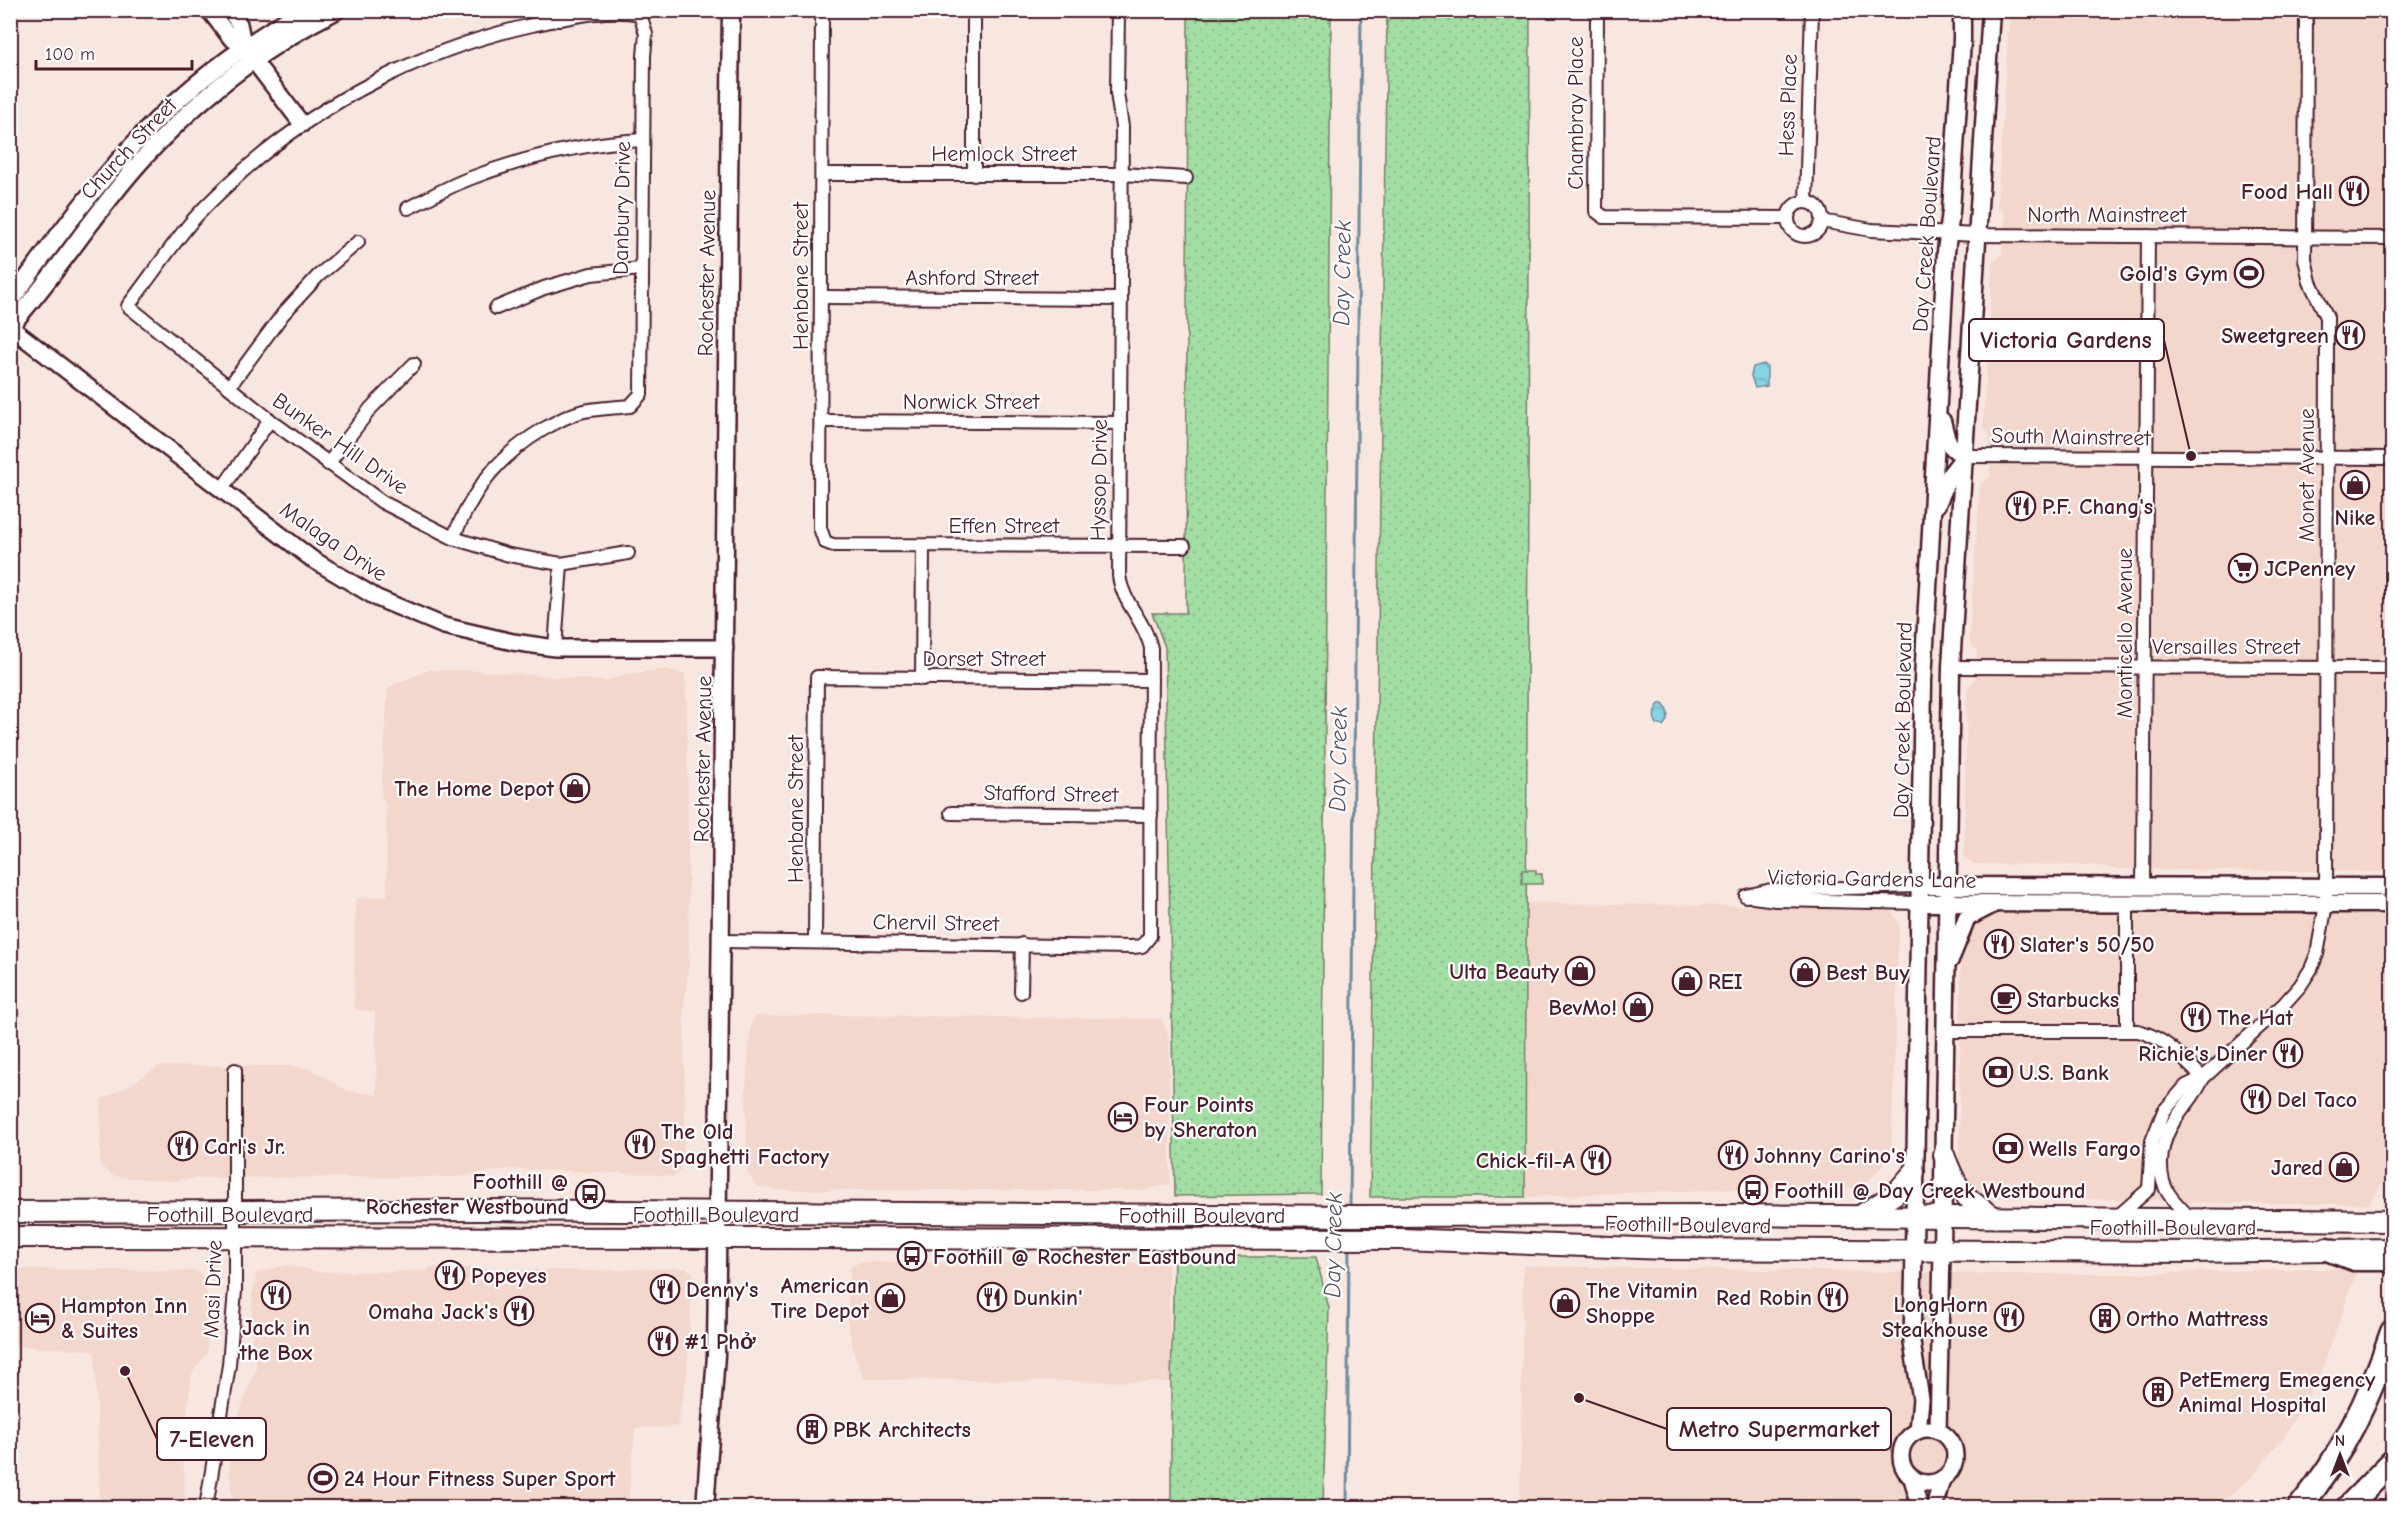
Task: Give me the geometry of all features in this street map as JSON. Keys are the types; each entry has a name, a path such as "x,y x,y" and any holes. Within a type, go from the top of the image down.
{"highway":[{"path":"2327,1250 2354,1259 2392,1262"},
{"path":"2299,1508 2325,1473 2353,1428 2381,1366 2392,1332"},
{"path":"2347,1508 2392,1462"}],"main road":[{"name":"Church Street","path":"10,327 141,160 248,54 304,10"},
{"name":"Church Street","path":"10,302 55,240 132,146 193,87 248,54 337,10"},
{"name":"Rochester Avenue","path":"705,1508 716,1355 723,941 731,10"},
{"name":"Day Creek Boulevard","path":"1914,1251 1923,681 1962,10"},
{"path":"1942,1251 1951,667 1991,10"},
{"path":"1938,399 1948,443 1954,450 1965,456"},
{"path":"1931,520 1950,475 1965,456"},
{"name":"Victoria Gardens Lane","path":"1921,886 2143,886 2326,895 2392,904"},
{"name":"Victoria Gardens Lane","path":"1921,903 2127,903 2326,895 2392,887"},
{"path":"1947,970 1967,918 1994,903"},
{"path":"1944,1155 1956,1185 1976,1206 1994,1216"},
{"path":"1860,1216 1895,1194 1914,1172"},
{"name":"Foothill Boulevard","path":"10,1212 478,1210 1350,1216 1994,1216 2392,1221"},
{"path":"1400,1239 1430,1229 1534,1228 1538,1224 1540,1215"},
{"name":"Foothill Boulevard","path":"10,1237 1400,1239 1666,1249 2190,1252 2392,1249"}],"street":[{"path":"209,10 230,37 248,54 302,124"},
{"path":"230,10 239,24 248,54"},
{"name":"Henbane Street","path":"822,10 820,528 825,542"},
{"path":"974,10 974,175"},
{"name":"Hyssop Drive","path":"1118,10 1117,93 1122,116 1120,585 1126,602 1144,628 1151,648 1150,928 1147,942"},
{"name":"Chambray Place","path":"1597,10 1596,211 1599,215 1787,218"},
{"name":"Hess Place","path":"1806,202 1812,10"},
{"name":"Monet Avenue","path":"2116,1217 2149,1189 2152,1141 2164,1111 2186,1086 2203,1078 2269,1018 2300,986 2317,954 2326,895 2327,316 2308,275 2305,259 2306,10"},
{"name":"Danbury Drive","path":"302,124 323,109 362,88 420,61 495,33 565,18 626,11 640,14 646,34 641,394 630,406 577,413 559,420 520,443 489,473 466,506 453,538"},
{"name":"Bunker Hill Drive","path":"302,124 217,194 188,225 128,306 328,464 382,502 453,538 509,555 561,564 628,554"},
{"path":"408,208 469,179 527,159 613,141 643,140"},
{"name":"Hemlock Street","path":"822,174 1122,174 1186,178"},
{"path":"1806,202 1816,207 1822,221 1815,234 1805,237 1799,236 1790,229 1787,218 1792,207 1806,202"},
{"name":"North Mainstreet","path":"1822,221 1871,230 1977,235 2392,238"},
{"name":"Monticello Avenue","path":"2143,886 2148,236"},
{"path":"229,387 283,314 318,276 358,242"},
{"path":"496,308 544,288 591,274 641,269"},
{"name":"Ashford Street","path":"822,297 1121,299"},
{"name":"Malaga Drive","path":"10,327 312,559 377,598 444,626 504,640 555,648 725,648"},
{"path":"328,464 371,408 414,364"},
{"path":"222,489 270,420"},
{"name":"Norwick Street","path":"821,421 1120,423"},
{"name":"South Mainstreet","path":"1965,456 2392,458"},
{"name":"Effen Street","path":"825,542 923,546 1184,546"},
{"path":"922,679 923,546"},
{"path":"555,648 561,564"},
{"name":"Versailles Street","path":"1951,667 2392,668"},
{"name":"Henbane Street","path":"815,942 817,677"},
{"name":"Dorset Street","path":"817,677 1151,680"},
{"name":"Stafford Street","path":"951,813 1151,815"},
{"name":"Victoria Gardens Lane","path":"1921,886 1771,890 1746,896 1776,900 1921,903"},
{"path":"2127,903 2127,1030"},
{"name":"Chervil Street","path":"723,941 1132,947 1142,946 1147,942"},
{"path":"1021,992 1022,945"},
{"path":"1946,1031 2127,1030 2154,1035 2169,1045 2203,1078"},
{"name":"Masi Drive","path":"206,1508 229,1365 235,1290 235,1070"},
{"name":"Monet Avenue","path":"2190,1218 2165,1188 2162,1155 2167,1132 2182,1110 2197,1094 2203,1078"},
{"name":"Day Creek Boulevard","path":"1914,1251 1912,1343 1921,1399 1918,1431"},
{"path":"1938,1431 1942,1251"},
{"path":"1920,1508 1912,1478 1904,1469 1901,1454 1906,1440 1918,1431 1932,1430 1947,1437 1955,1452 1952,1469 1942,1479 1934,1508"},
{"path":"1912,1478 1927,1483 1942,1479"}],"shaded area":[{"path":"2016,11 2392,14 2392,872 2115,869 2095,865 1974,864 1964,857 1967,690 1975,679 1977,651 1969,641 1980,484 1990,477 1990,436 1983,426 1993,263 2002,254 2005,215 1997,205 2009,19"},
{"path":"667,669 685,674 687,708 689,964 684,1005 685,1138 681,1170 673,1177 652,1174 510,1169 457,1177 202,1178 170,1181 114,1176 100,1166 101,1099 127,1087 159,1066 293,1066 310,1069 348,1091 377,1095 375,1012 354,1008 355,900 387,896 386,804 381,795 388,687 429,670 465,670 607,681 622,675"},
{"path":"1526,903 1890,908 1899,925 1891,1156 1862,1188 1756,1188 1525,1197"},
{"path":"2001,910 2392,913 2392,1167 2369,1204 2189,1203 2180,1200 1988,1198 1977,1195 1960,1176 1959,1163 1961,952 1963,938 1978,917"},
{"path":"755,1016 1162,1019 1169,1037 1170,1184 1145,1190 775,1190 756,1186 747,1171 746,1090 751,1023"},
{"path":"859,1262 1168,1263 1171,1382 865,1379 855,1357 847,1321 850,1268"},
{"path":"286,1265 319,1272 427,1271 430,1267 582,1271 687,1268 693,1274 687,1374 677,1427 635,1428 628,1503 623,1507 236,1507 232,1499 229,1462 236,1422 257,1365 252,1351 252,1295 257,1273"},
{"path":"1523,1266 2005,1274 2123,1274 2358,1268 2321,1373 2284,1437 2252,1477 2214,1507 1520,1508"},
{"path":"11,1269 195,1271 201,1274 206,1285 208,1302 207,1353 192,1373 183,1447 185,1507 100,1507 95,1354 90,1350 11,1346"}],"green space":[{"path":"1188,11 1331,11 1321,1194 1175,1196 1165,647 1152,613 1186,613"},
{"path":"1387,11 1530,11 1525,1197 1370,1197"},
{"path":"1522,870 1536,870 1536,874 1542,874 1542,884 1522,884"},
{"path":"1174,1257 1316,1257 1329,1308 1323,1507 1171,1507"}],"water":[{"path":"1764,364 1767,367 1767,386 1755,388 1751,376 1753,367"},
{"path":"1659,704 1663,704 1667,712 1663,726 1657,724 1654,716"}],"waterway":[{"name":"Day Creek","path":"1350,1209 1361,10"},
{"name":"Day Creek","path":"1347,1508 1349,1245"}],"place":[{"name":"Food Hall","path":"2354,191"},
{"name":"Gold's Gym","path":"2249,273"},
{"name":"Sweetgreen","path":"2350,335"},
{"name":"Victoria Gardens","path":"2191,456"},
{"name":"Nike","path":"2355,485"},
{"name":"P.F. Chang's","path":"2021,506"},
{"name":"JCPenney","path":"2243,568"},
{"name":"The Home Depot","path":"575,788"},
{"name":"Slater's 50/50","path":"1999,944"},
{"name":"Ulta Beauty","path":"1580,971"},
{"name":"Best Buy","path":"1805,972"},
{"name":"REI","path":"1687,981"},
{"name":"Starbucks","path":"2006,999"},
{"name":"BevMo!","path":"1638,1007"},
{"name":"The Hat","path":"2196,1017"},
{"name":"Richie's Diner","path":"2288,1053"},
{"name":"U.S. Bank","path":"1998,1072"},
{"name":"Del Taco","path":"2256,1099"},
{"name":"Four Points by Sheraton","path":"1123,1117"},
{"name":"The Old Spaghetti Factory","path":"640,1144"},
{"name":"Carl's Jr.","path":"183,1146"},
{"name":"Wells Fargo","path":"2008,1148"},
{"name":"Johnny Carino's","path":"1733,1155"},
{"name":"Chick-fil-A","path":"1596,1160"},
{"name":"Jared","path":"2344,1167"},
{"name":"Foothill @ Day Creek Westbound","path":"1753,1190"},
{"name":"Foothill @ Rochester Westbound","path":"590,1194"},
{"name":"Foothill @ Rochester Eastbound","path":"912,1256"},
{"name":"Popeyes","path":"450,1275"},
{"name":"Denny's","path":"665,1289"},
{"name":"Jack in the Box","path":"276,1295"},
{"name":"Dunkin'","path":"992,1297"},
{"name":"Red Robin","path":"1833,1297"},
{"name":"American Tire Depot","path":"890,1298"},
{"name":"The Vitamin Shoppe","path":"1565,1303"},
{"name":"Omaha Jack's","path":"519,1311"},
{"name":"LongHorn Steakhouse","path":"2009,1317"},
{"name":"Hampton Inn & Suites","path":"40,1318"},
{"name":"Ortho Mattress","path":"2105,1318"},
{"name":"#1 Phở","path":"663,1341"},
{"name":"7-Eleven","path":"125,1371"},
{"name":"PetEmerg Emegency Animal Hospital","path":"2158,1392"},
{"name":"Metro Supermarket","path":"1579,1398"},
{"name":"PBK Architects","path":"812,1429"},
{"name":"24 Hour Fitness Super Sport","path":"323,1478"}]}
